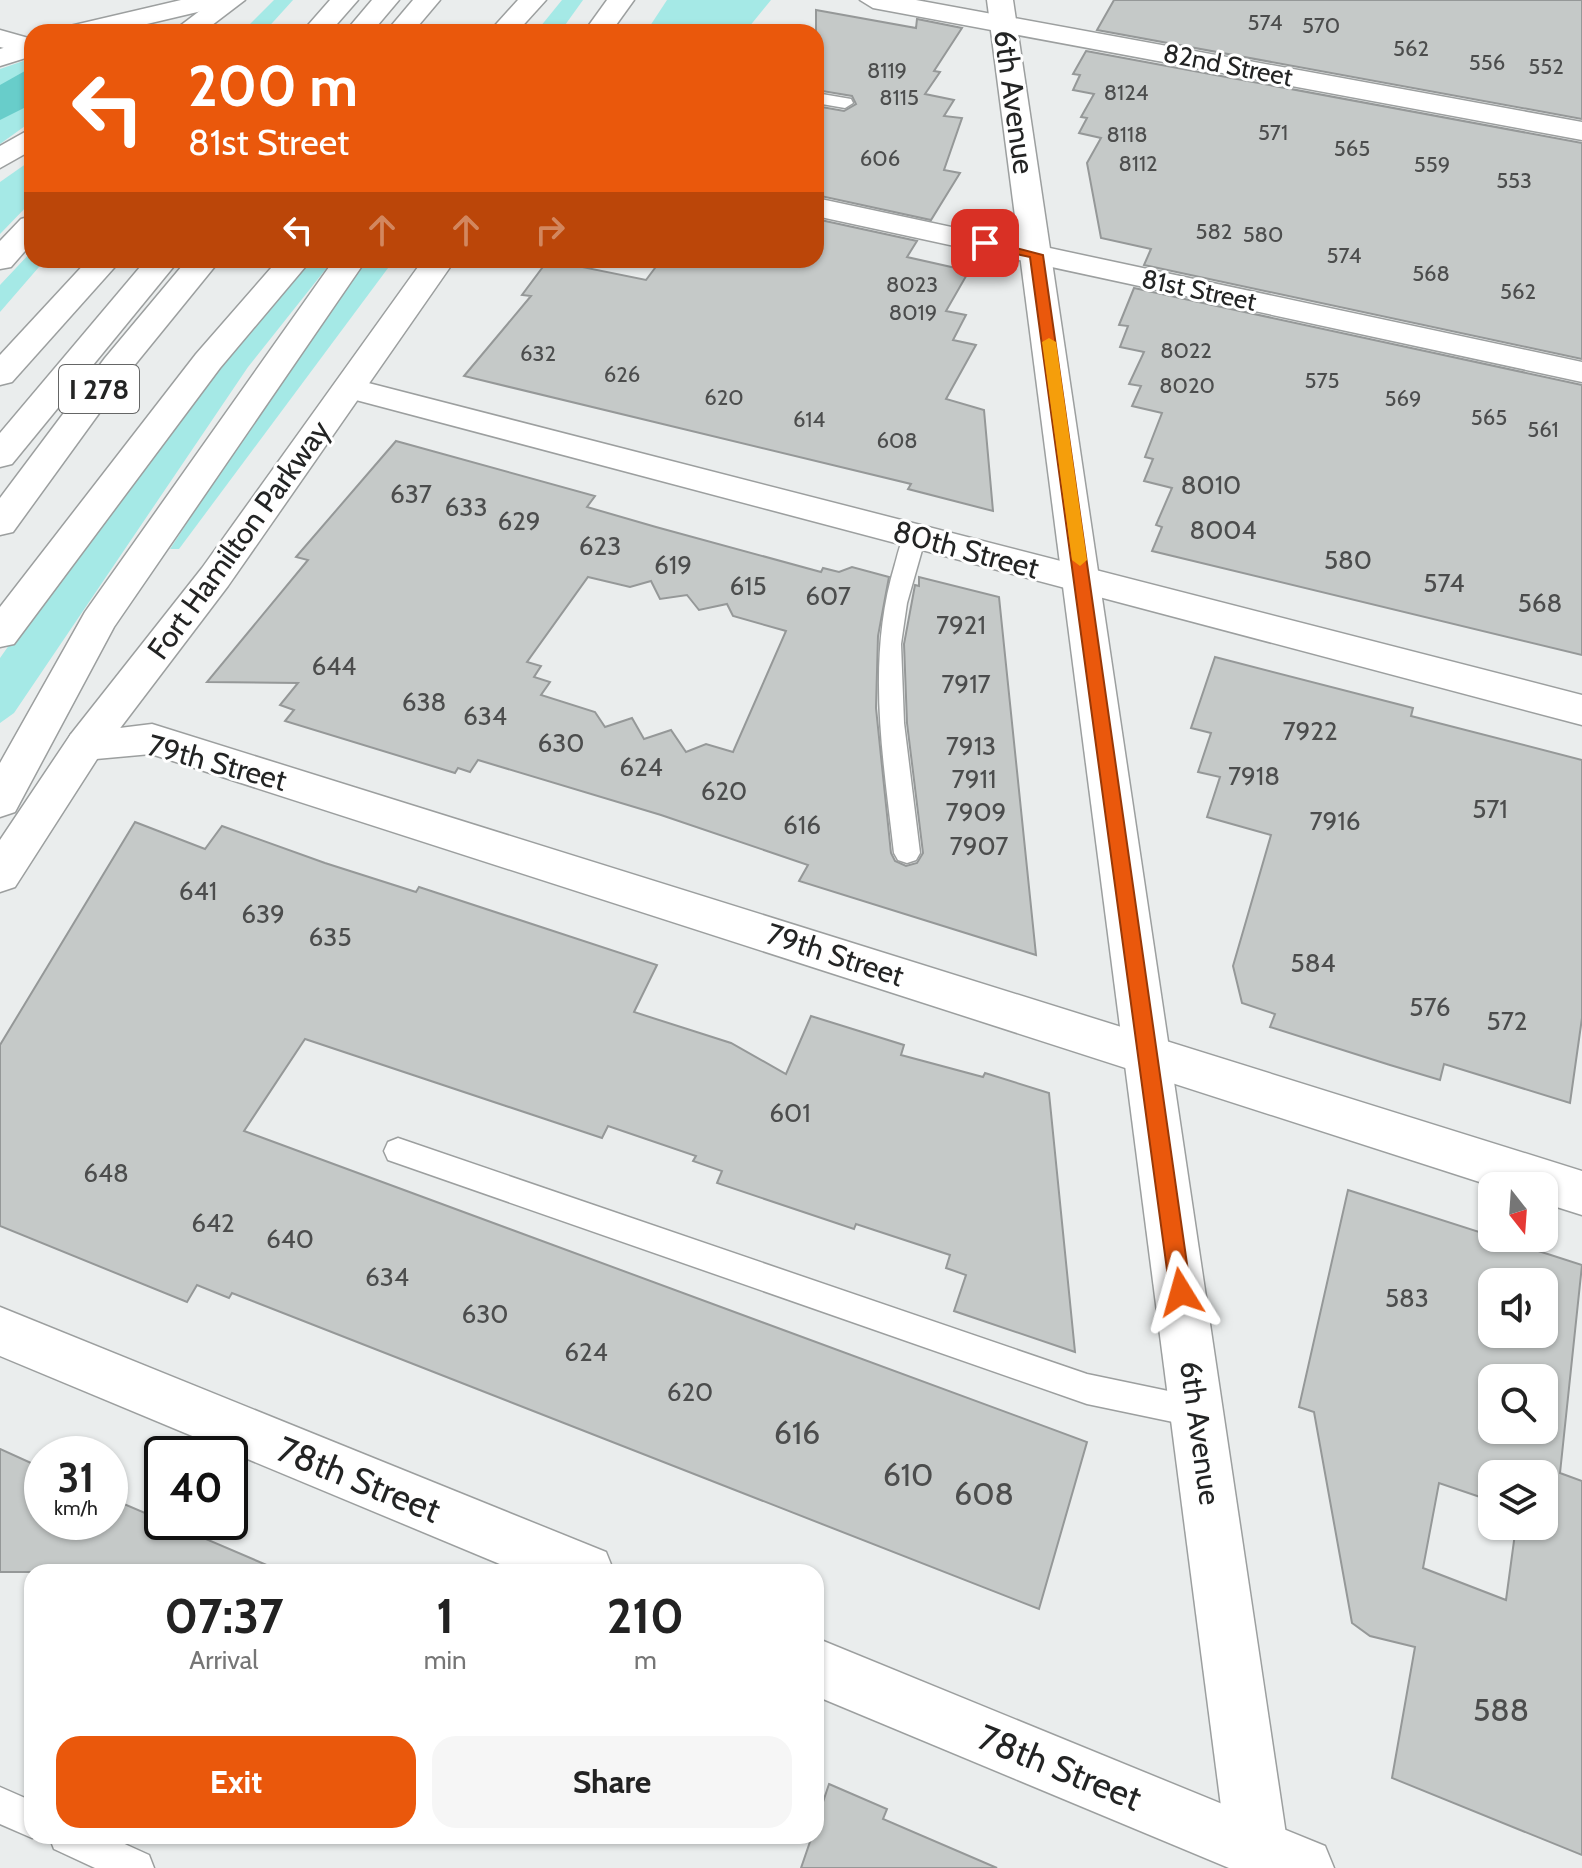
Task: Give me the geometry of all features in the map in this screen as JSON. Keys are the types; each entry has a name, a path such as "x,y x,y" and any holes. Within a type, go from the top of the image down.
{"main road":[{"path":"112,24 214,0"},
{"path":"197,24 232,0"},
{"path":"220,24 242,0"},
{"path":"322,24 345,0"},
{"path":"365,24 386,0"},
{"path":"406,24 427,0"},
{"path":"510,24 533,0"},
{"path":"523,24 540,0"},
{"path":"603,24 621,0"},
{"name":"82nd Street","path":"873,0 1001,11 1582,131"},
{"name":"6th Avenue","path":"1001,11 1197,1412 1274,1862"},
{"path":"0,38 24,45"},
{"path":"0,58 24,49"},
{"path":"0,159 24,142"},
{"name":"81st Street","path":"824,209 1582,372"},
{"path":"0,260 24,234"},
{"name":"I 278","path":"0,375 98,268"},
{"name":"I 278","path":"0,456 156,268"},
{"name":"I 278","path":"0,523 117,365 197,268"},
{"path":"0,634 208,361 288,268"},
{"path":"0,801 12,760 98,621 344,268"},
{"name":"Fort Hamilton Parkway","path":"0,875 85,745 215,577 433,268"},
{"name":"80th Street","path":"349,388 1582,710"},
{"name":"79th Street","path":"85,745 152,739 1582,1193"},
{"path":"12,760 85,745"},
{"name":"78th Street","path":"0,1331 567,1564"},
{"name":"78th Street","path":"824,1670 1274,1862"}],"lane":[{"path":"824,99 845,103"},
{"path":"907,853 895,752 890,644 896,597 915,536"},
{"path":"398,1151 1087,1389 1197,1412"},
{"path":"0,1805 24,1816"},
{"path":"84,1844 136,1868"}],"shaded area":[{"path":"274,0 293,0 271,24 250,24"},
{"path":"562,0 583,0 566,24 542,24"},
{"path":"667,0 771,0 752,24 651,24"},
{"path":"24,61 24,127 0,144 0,69"},
{"path":"24,72 24,108 0,120 0,85"},
{"path":"24,165 24,209 0,234 0,182"},
{"path":"24,260 24,268 38,268 0,312 0,285"},
{"path":"304,268 327,268 248,367 14,713 0,723 0,658 136,465"},
{"path":"360,268 388,268 179,549 170,549 265,403"}],"building":[{"path":"1114,0 1582,0 1582,119 1097,30"},
{"path":"816,10 916,28 917,19 962,28 934,71 940,72 925,94 954,100 944,116 962,118 944,170 960,173 931,220 824,197 824,107 844,111 856,104 852,96 824,91 824,24 816,24"},
{"path":"1086,51 1582,143 1582,359 1144,265 1151,249 1101,238 1087,163 1101,138 1079,133 1087,118 1081,117 1094,94 1073,90 1080,75 1073,74"},
{"path":"824,221 917,241 907,257 969,271 946,311 966,315 953,340 976,345 946,399 984,410 993,511 908,489 911,484 464,376 531,296 522,295 542,268 587,268 646,280 655,268 824,268"},
{"path":"1134,288 1582,385 1582,655 1152,551 1162,527 1156,525 1172,488 1144,481 1153,459 1145,457 1162,413 1132,406 1141,386 1129,384 1144,352 1120,347 1128,326 1119,325"},
{"path":"396,441 595,496 587,507 656,527 821,572 823,568 839,572 852,567 889,577 878,636 876,708 891,853 895,861 906,866 917,863 923,853 907,723 904,644 915,585 919,586 919,577 999,597 1036,955 799,881 808,865 661,815 478,760 470,772 458,768 455,773 285,721 294,710 280,705 298,683 207,682 308,560 296,557","holes":["588,577 630,587 651,581 660,599 687,595 699,610 727,604 733,616 786,631 733,752 706,744 686,752 671,730 644,739 632,718 605,727 595,712 541,695 550,682 534,677 541,666 527,662"]},
{"path":"1215,657 1413,708 1411,716 1582,760 1582,1018 1570,1103 1444,1064 1440,1080 1390,1065 1270,1027 1275,1014 1242,1003 1233,966 1271,835 1207,817 1220,777 1198,772 1211,733 1191,728"},
{"path":"135,822 205,849 222,826 325,863 416,892 419,887 657,965 634,1012 731,1043 786,1074 811,1016 904,1045 901,1055 983,1077 985,1073 1049,1093 1075,1352 954,1311 966,1275 946,1268 950,1255 856,1224 854,1229 717,1183 722,1171 693,1161 696,1156 608,1126 602,1138 305,1039 244,1131 1087,1442 1039,1609 232,1293 229,1298 197,1285 187,1302 0,1226 0,1045"},
{"path":"1348,1190 1478,1232 1478,1252 1541,1252 1582,1265 1560,1473 1582,1481 1582,1855 1392,1778 1415,1647 1370,1636 1352,1623 1314,1412 1299,1407"},
{"path":"0,1449 24,1460 24,1540 128,1540 128,1506 144,1513 144,1540 208,1540 264,1564 24,1564 24,1572 0,1572"},
{"path":"829,1784 887,1809 883,1819 997,1868 801,1868 809,1844 824,1844 824,1799"}],"slow traffic":[{"path":"1049,342 1080,560"}],"route":[{"path":"985,243 1036,255 1181,1292"}]}
